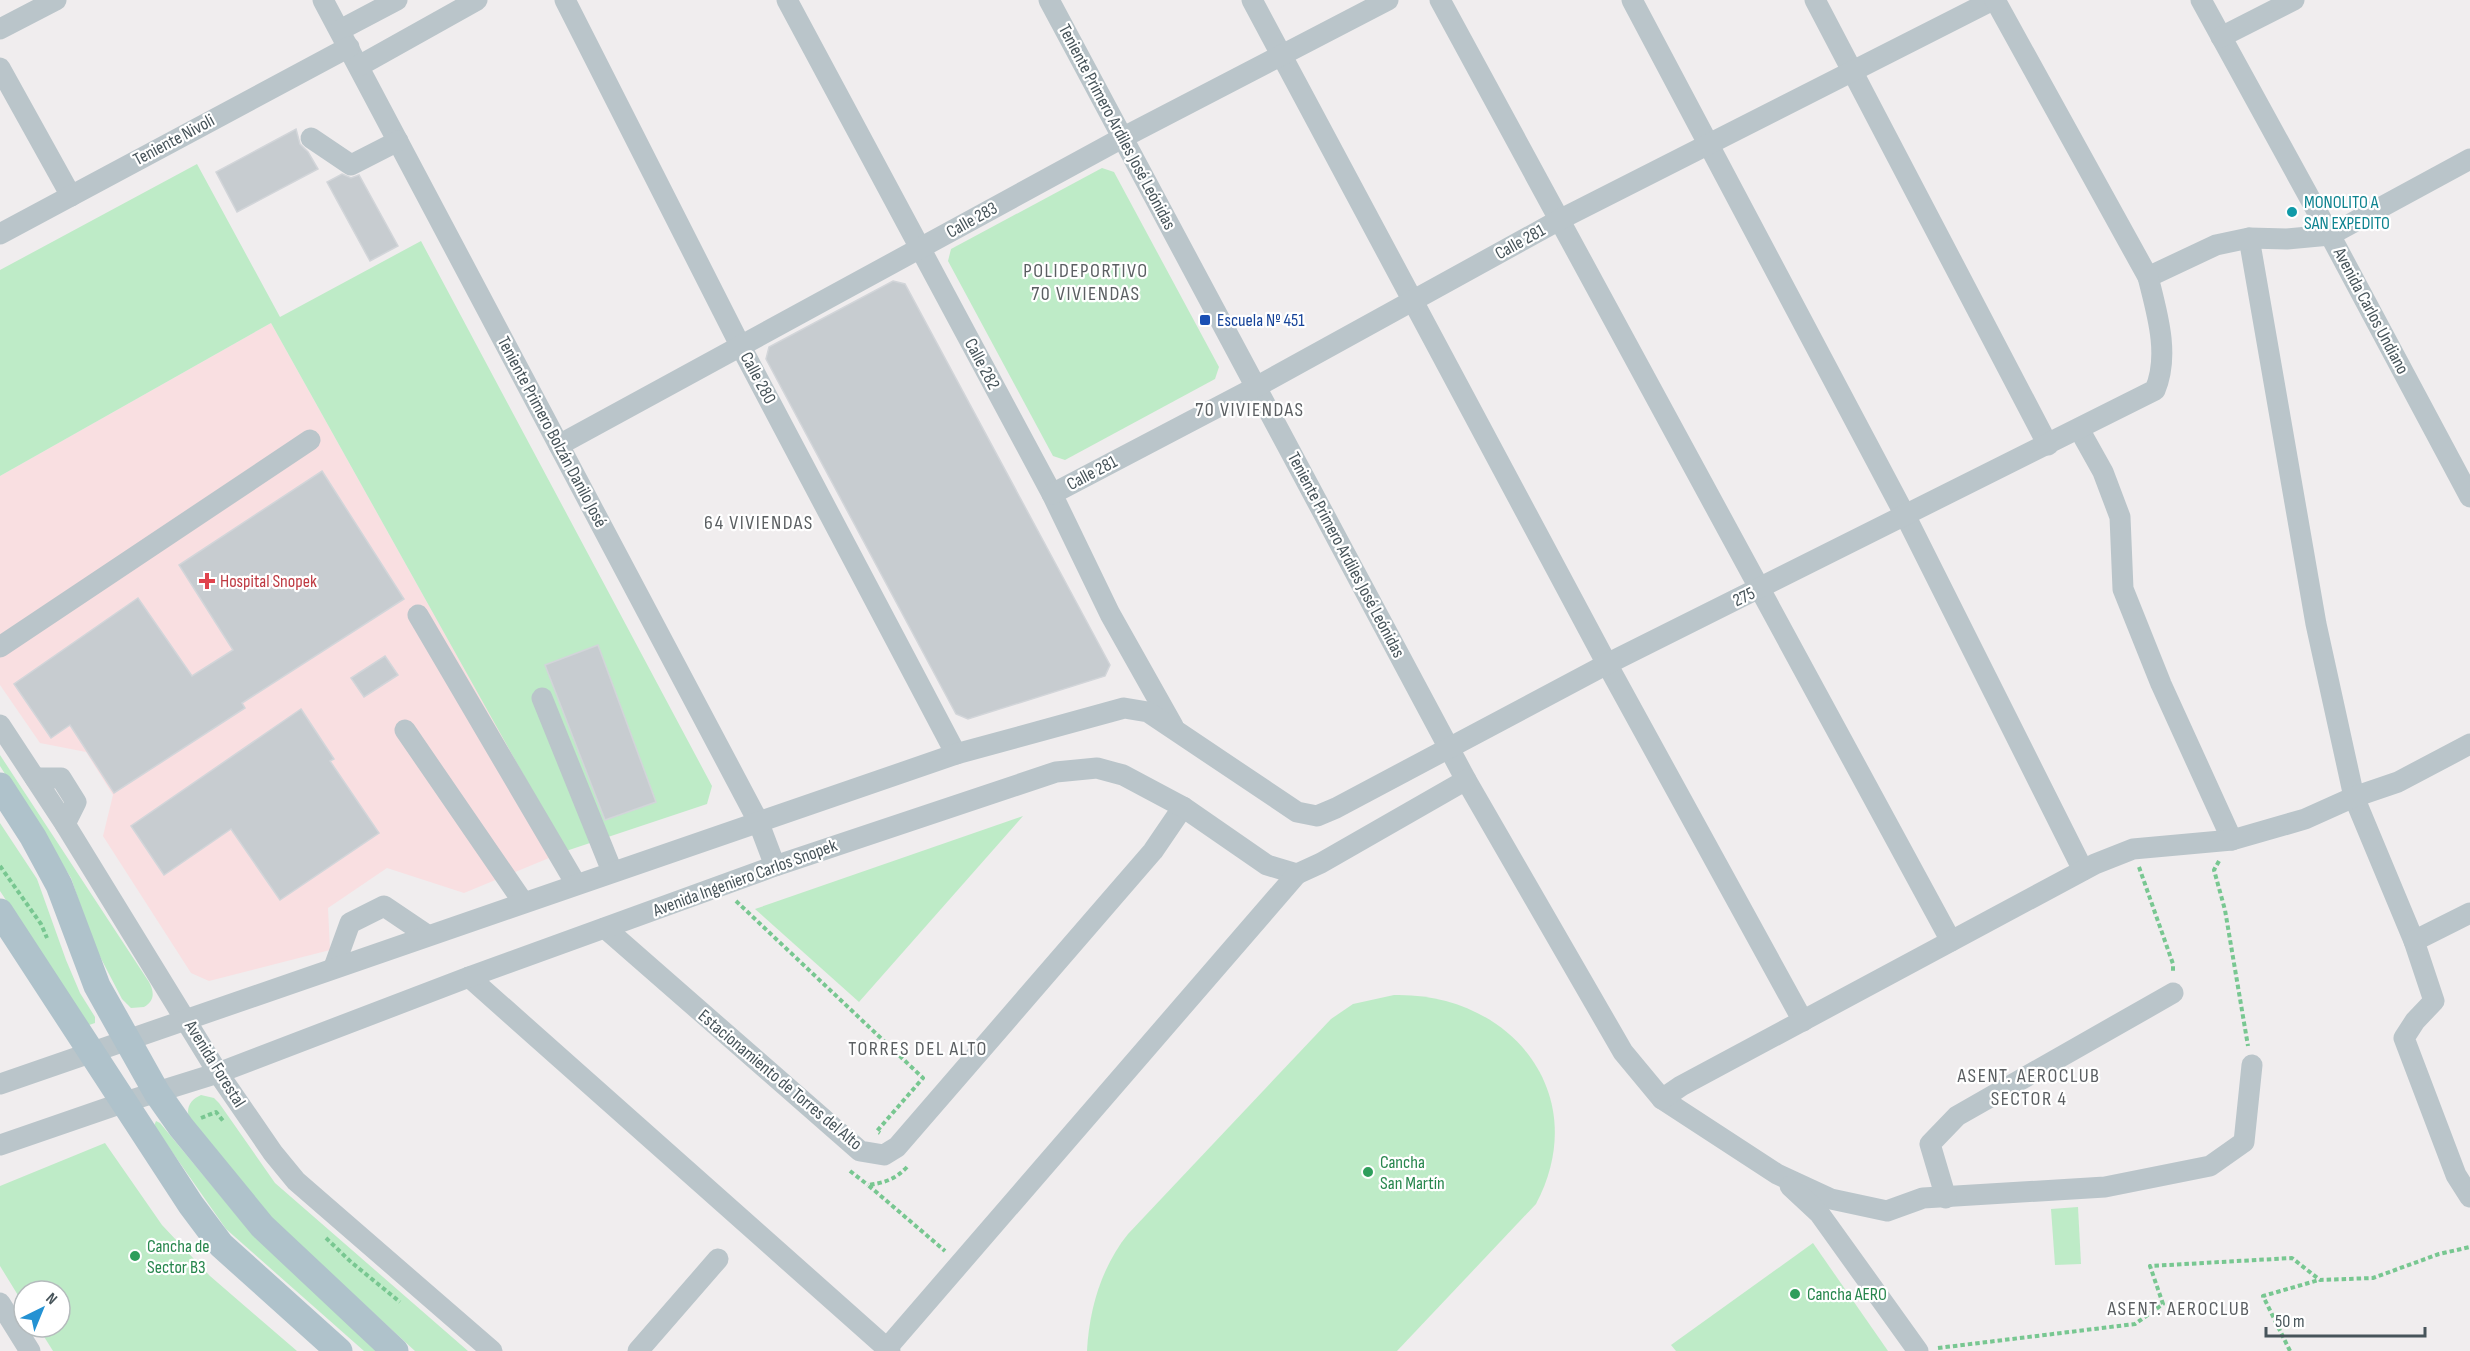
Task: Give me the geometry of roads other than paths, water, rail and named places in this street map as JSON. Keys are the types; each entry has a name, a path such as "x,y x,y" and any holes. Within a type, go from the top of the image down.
{"main road":[{"path":"0,786 33,837 59,885 97,986 157,1093 181,1127 262,1226 395,1351"},
{"path":"0,912 191,1205 221,1245 339,1351"}],"street":[{"path":"0,29 56,0"},
{"name":"Teniente Primero Bolzán Danilo José","path":"323,0 758,821 775,866"},
{"name":"Teniente Nivoli","path":"0,234 71,196 344,39 397,0"},
{"path":"359,66 477,0"},
{"name":"Calle 280","path":"564,0 741,347 956,754"},
{"name":"Calle 282","path":"788,0 1052,494 1110,614 1174,729"},
{"name":"Teniente Primero Ardiles José Leónidas","path":"1049,0 1448,748 1623,1052 1662,1099 1777,1174"},
{"path":"1252,0 1411,301 1803,1021"},
{"name":"Calle 283","path":"558,445 1122,138 1388,0"},
{"path":"1440,0 1561,219 1951,941"},
{"path":"1632,0 1906,517 2083,870"},
{"path":"1815,0 2048,445"},
{"path":"1994,0 2148,277 2216,245 2249,238 2287,239 2330,235 2470,159"},
{"name":"Calle 281","path":"1052,494 1256,387 1561,219 1994,0"},
{"name":"Avenida Carlos Undiano","path":"2201,0 2470,496"},
{"path":"2221,37 2294,0"},
{"path":"0,68 71,196"},
{"path":"311,138 351,165 398,141"},
{"path":"2249,238 2316,624 2354,797 2414,941 2434,1001 2415,1021 2404,1038 2457,1175 2470,1197"},
{"name":"275","path":"1174,729 1297,812 1317,816 1336,808 1607,664 1906,517 2155,390 2162,374 2159,331 2148,277"},
{"path":"2079,429 2103,472 2120,517 2124,589 2161,684 2232,840"},
{"path":"0,647 310,440"},
{"path":"418,615 576,884"},
{"path":"542,698 612,871"},
{"path":"0,1084 956,754 1124,708 1148,712 1174,729"},
{"name":"Avenida Forestal","path":"0,725 65,824 218,1073 273,1153 296,1181 492,1351"},
{"path":"405,730 523,902"},
{"path":"1662,1099 1681,1086 2083,870 2133,849 2232,840 2305,819 2354,797 2398,782 2470,744"},
{"name":"Avenida Ingeniero Carlos Snopek","path":"0,1145 125,1101 218,1073 469,977 775,866 1056,772 1096,768 1123,775 1183,807 1267,865 1297,874"},
{"path":"469,977 889,1350 1297,874 1321,863 1466,780"},
{"name":"Estacionamiento de Torres del Alto","path":"605,928 860,1151 884,1155 897,1147 1153,851 1183,807"},
{"path":"334,967 350,923 384,906 427,935"},
{"path":"2414,941 2470,913"},
{"path":"1946,1198 1930,1144 1957,1116 2173,993"},
{"path":"1777,1174 1831,1198 1887,1211 1923,1198 2105,1188 2210,1166 2244,1142 2252,1065"},
{"path":"1777,1174 1819,1213 1918,1350"},
{"path":"638,1351 718,1259"},
{"path":"0,1303 30,1351"}],"place":[{"name":"MONOLITO A SAN EXPEDITO","path":"2292,212"},
{"name":"Escuela Nº 451","path":"1205,320"},
{"name":"Hospital Snopek","path":"207,581"},
{"name":"Cancha San Martín","path":"1368,1172"},
{"name":"Cancha de Sector B3","path":"135,1256"},
{"name":"Cancha AERO","path":"1795,1294"}],"district":[{"name":"POLIDEPORTIVO 70 VIVIENDAS","path":"1086,282"},
{"name":"70 VIVIENDAS","path":"1250,410"},
{"name":"64 VIVIENDAS","path":"759,523"},
{"name":"TORRES DEL ALTO","path":"918,1049"},
{"name":"ASENT. AEROCLUB SECTOR 4","path":"2029,1088"},
{"name":"ASENT. AEROCLUB","path":"2179,1309"}]}
